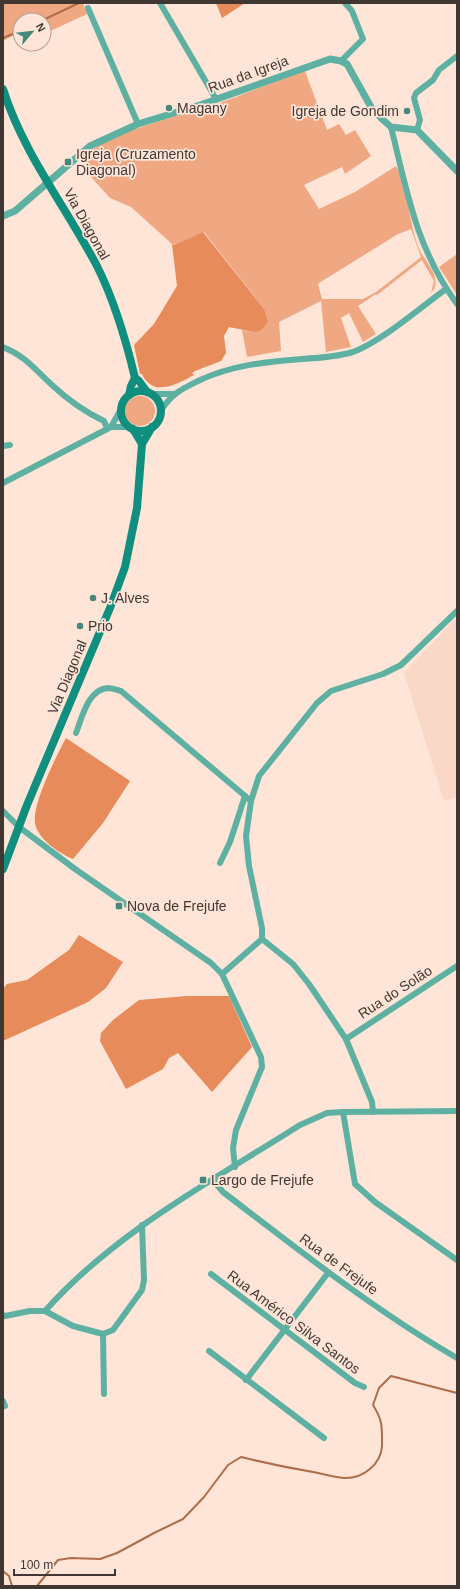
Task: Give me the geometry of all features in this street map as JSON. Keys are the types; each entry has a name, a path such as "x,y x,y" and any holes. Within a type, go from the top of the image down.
{"main road":[{"name":"Via Diagonal","path":"3,89 17,126 93,260 109,293 126,340 135,378 159,404 161,410 160,417 142,444 137,508 125,567 110,608 3,869"},
{"path":"129,395 135,378"},
{"path":"142,444 131,428 123,420 121,409 122,403 129,395 138,391 149,393"},
{"path":"131,428 139,431 152,428"}],"street":[{"path":"160,3 216,100"},
{"path":"345,3 352,11 363,39 340,61 347,64 371,107 390,127 409,204 431,260 446,289 457,304"},
{"path":"88,8 138,124"},
{"path":"417,130 420,120 414,98 416,94 433,80 439,70 457,56"},
{"name":"Rua da Igreja","path":"3,216 15,211 90,146 138,124 216,100 322,61 330,59 340,61"},
{"path":"390,127 417,130 457,171"},
{"path":"161,410 173,394 214,374 234,367 334,356 354,351 373,342 446,289"},
{"path":"3,347 18,353 64,395 92,415 104,421 109,428"},
{"path":"149,393 173,394"},
{"path":"109,428 121,409"},
{"path":"3,483 109,428 131,428"},
{"path":"3,446 10,445"},
{"path":"222,974 262,939 262,928 249,866 246,836 251,801 259,776 322,699 331,691 383,674 401,665 457,611"},
{"path":"76,733 86,706 96,692 108,688 121,691 251,801"},
{"path":"220,863 230,842 245,796"},
{"path":"3,811 19,827 74,869 211,962 222,974 261,1057 262,1067 236,1130 233,1148 235,1167"},
{"path":"262,939 293,964 309,984 346,1039 372,1102 373,1112"},
{"name":"Rua do Solão","path":"346,1039 457,966"},
{"path":"46,1311 84,1273 142,1225 300,1125 327,1113 457,1111"},
{"path":"343,1112 355,1184 374,1202 457,1260"},
{"name":"Rua de Frejufe","path":"213,1180 224,1192 328,1273 422,1338 457,1358"},
{"path":"3,1315 6,1316 30,1311 46,1311 73,1326 103,1334 113,1330 142,1290 144,1280 142,1225"},
{"path":"246,1380 328,1273"},
{"name":"Rua Américo Silva Santos","path":"211,1274 284,1330 356,1383 364,1387"},
{"path":"103,1334 104,1394"},
{"path":"209,1351 324,1438"}],"shaded area":[{"path":"3,3 83,3 87,14 52,30 52,12 12,12 12,36 3,41"},
{"path":"216,3 245,3 222,18"},
{"path":"305,71 327,130 339,124 346,135 355,130 371,156 345,174 342,167 304,185 319,209 355,192 396,166 400,173 406,194 415,238 432,270 436,282 435,288 431,293 434,281 422,260 377,295 376,294 358,306 376,334 363,342 349,313 341,318 351,347 326,352 321,301 279,322 281,351 247,357 242,330 254,332 264,309 204,232 174,245 172,244 131,207 110,198 91,177 83,157 110,139 146,125 216,104","holes":["411,229 421,257 376,292 363,299 322,299 319,283 398,234"]},
{"path":"203,232 264,309 268,322 260,331 254,332 229,327 224,336 226,353 221,361 195,371 192,373 194,375 173,385 166,387 152,386 142,374 140,374 134,345 154,324 177,286 172,244 174,245"},
{"path":"457,254 457,295 439,267"},
{"path":"140,396 146,397 154,405 154,417 146,425 140,426 134,425 126,417 125,411 126,405 134,397"},
{"path":"457,617 457,797 444,801 404,673"},
{"path":"66,738 130,781 103,823 73,859 50,845 36,828 35,822 35,813 41,792"},
{"path":"79,935 123,962 106,988 88,1002 3,1041 3,989 7,984 27,980 69,950"},
{"path":"187,996 229,996 252,1047 212,1092 178,1053 169,1058 163,1069 126,1089 100,1041 101,1033 113,1020 139,1000"}],"waterway":[{"path":"52,16 79,3"},
{"path":"3,38 12,34"},
{"path":"37,1586 58,1560 71,1558 100,1559 117,1553 183,1519 204,1497 228,1465 241,1457 340,1478 351,1478 364,1473 374,1465 381,1453 381,1424 379,1415 373,1405 379,1388 391,1376 457,1393"},
{"path":"3,1571 9,1576 12,1586"}],"place":[{"name":"Magany","path":"169,108"},
{"name":"Igreja de Gondim","path":"407,111"},
{"name":"Igreja (Cruzamento Diagonal)","path":"68,162"},
{"name":"J. Alves","path":"93,598"},
{"name":"Prio","path":"80,626"},
{"name":"Nova de Frejufe","path":"119,906"},
{"name":"Largo de Frejufe","path":"203,1180"}]}
